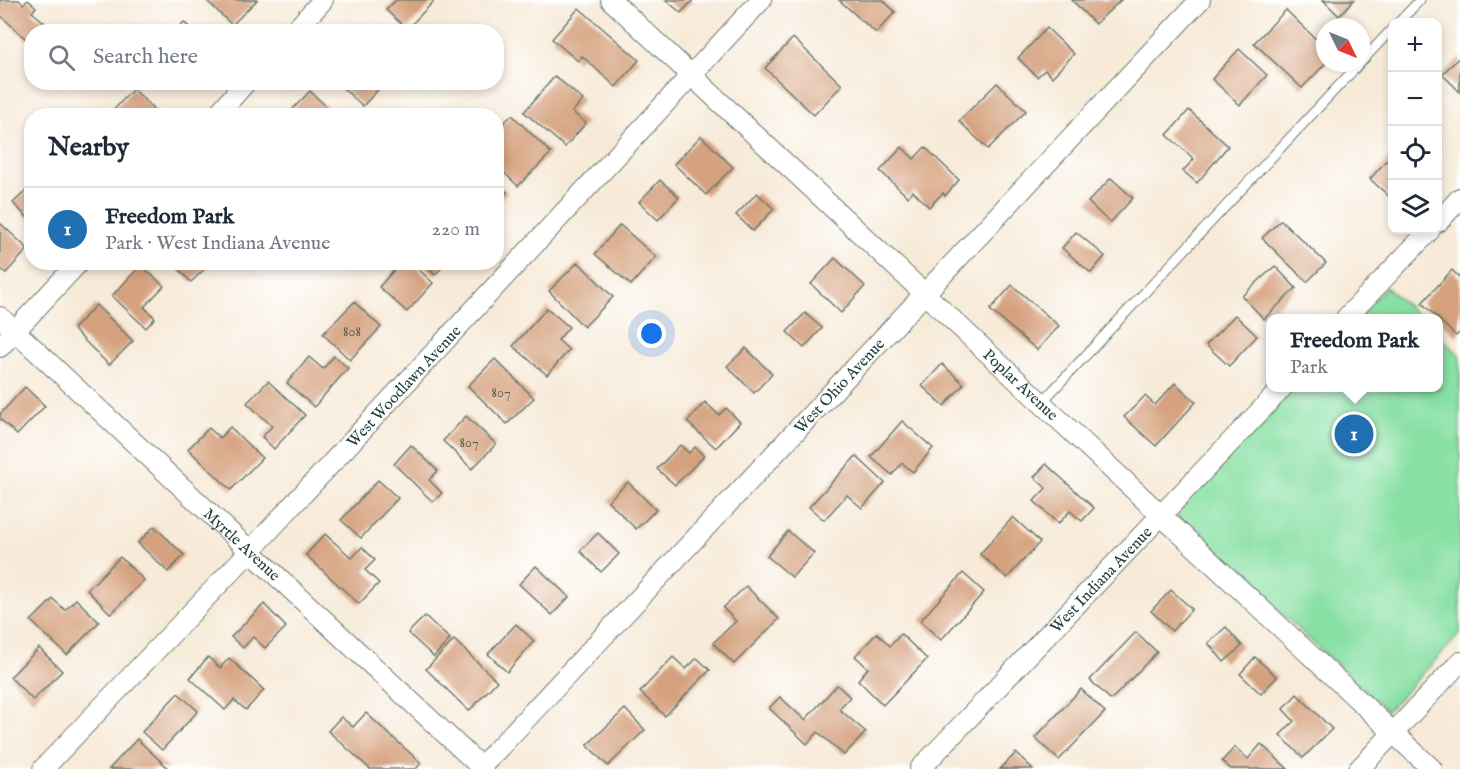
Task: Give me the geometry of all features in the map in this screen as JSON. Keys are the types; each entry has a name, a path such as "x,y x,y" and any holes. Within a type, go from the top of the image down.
{"street":[{"path":"301,24 323,0"},
{"name":"Poplar Avenue","path":"611,0 1432,769"},
{"name":"West Woodlawn Avenue","path":"43,769 251,550 761,0"},
{"name":"West Ohio Avenue","path":"481,768 1200,0"},
{"path":"223,108 239,90"},
{"path":"1442,217 1460,198"},
{"path":"1351,314 1426,234"},
{"path":"0,346 72,270"},
{"name":"Myrtle Avenue","path":"0,317 481,768"},
{"name":"West Indiana Avenue","path":"920,769 1277,392"},
{"path":"1359,769 1460,662"}],"lane":[{"path":"1403,18 1420,0"},
{"path":"1042,402 1388,34"}],"green space":[{"path":"1386,287 1416,314 1361,314"},
{"path":"1443,340 1460,355 1460,634 1387,711 1173,513 1288,392 1443,392"}],"building":[{"path":"0,0 19,0 23,4 28,0 36,7 32,12 44,22 42,24 24,24 24,37 0,15"},
{"path":"206,0 257,0 233,24"},
{"path":"396,0 435,0 412,24 401,24 386,10"},
{"path":"666,0 693,0 681,13"},
{"path":"839,0 883,0 895,12 876,33"},
{"path":"1072,0 1121,0 1095,24"},
{"path":"1323,0 1354,0 1339,16"},
{"path":"579,8 639,60 616,87 582,56 578,61 552,39"},
{"path":"1286,10 1316,39 1317,72 1302,88 1254,43"},
{"path":"1047,28 1074,54 1052,77 1045,70 1037,77 1018,58"},
{"path":"793,38 842,85 814,115 765,68"},
{"path":"1239,49 1267,75 1240,105 1212,79"},
{"path":"1460,57 1460,92 1442,74"},
{"path":"555,76 583,100 572,112 586,123 565,147 524,112"},
{"path":"997,83 1026,111 988,149 959,121"},
{"path":"134,90 153,108 115,108"},
{"path":"345,90 378,90 363,106"},
{"path":"310,91 328,108 294,108"},
{"path":"1189,110 1228,146 1197,183 1183,171 1194,159 1167,135"},
{"path":"512,115 551,153 518,186 504,173 504,122"},
{"path":"701,136 733,167 706,195 674,164"},
{"path":"902,147 914,159 925,147 959,180 945,196 943,193 929,207 913,191 908,197 880,171"},
{"path":"1388,159 1388,195 1370,179"},
{"path":"1111,178 1133,198 1110,223 1088,202"},
{"path":"660,180 679,197 658,220 639,202"},
{"path":"24,193 24,214 13,203"},
{"path":"757,193 774,209 753,231 736,215"},
{"path":"1281,220 1326,263 1307,282 1262,238"},
{"path":"0,223 24,245 24,253 6,273 0,268"},
{"path":"620,225 656,257 631,285 595,254"},
{"path":"1076,232 1105,256 1091,273 1062,248"},
{"path":"835,258 865,286 841,313 811,284"},
{"path":"578,262 613,297 584,327 549,291"},
{"path":"1275,266 1296,288 1269,314 1266,314 1264,319 1242,296"},
{"path":"136,270 146,270 164,286 144,307 155,318 146,328 112,296"},
{"path":"180,270 204,270 191,282"},
{"path":"394,270 419,270 433,283 407,312 379,287"},
{"path":"430,270 440,270 435,275"},
{"path":"1452,270 1460,278 1460,332 1456,336 1443,323 1443,314 1433,314 1422,303"},
{"path":"1012,285 1059,326 1037,350 990,310"},
{"path":"354,302 381,327 350,360 323,334"},
{"path":"96,305 133,341 109,365 73,329"},
{"path":"547,308 569,327 558,340 569,350 547,375 513,346"},
{"path":"805,313 822,328 804,348 787,332"},
{"path":"1235,315 1257,336 1229,366 1206,345"},
{"path":"746,348 772,374 754,393 727,366"},
{"path":"334,356 348,368 314,407 287,383 309,357 323,369"},
{"path":"495,359 534,398 507,424 468,386"},
{"path":"942,364 964,384 944,406 922,386"},
{"path":"268,381 305,415 274,449 262,437 272,426 247,403"},
{"path":"1175,383 1196,402 1156,446 1124,417 1145,396 1155,405"},
{"path":"25,387 45,406 17,435 0,419 0,414"},
{"path":"705,402 719,415 726,408 740,422 716,448 687,422"},
{"path":"466,416 496,444 472,469 443,441"},
{"path":"902,421 933,448 913,472 902,463 892,475 871,457"},
{"path":"230,427 262,458 231,490 188,449 209,428 220,438"},
{"path":"411,445 438,471 429,480 442,493 433,502 394,464"},
{"path":"680,445 689,453 695,447 704,456 675,485 657,469"},
{"path":"856,456 885,483 862,508 847,495 824,520 809,507"},
{"path":"1046,464 1094,508 1082,521 1070,511 1058,524 1034,501 1046,488 1034,477"},
{"path":"378,480 398,498 361,538 341,520"},
{"path":"628,482 656,510 636,529 608,501"},
{"path":"1013,517 1040,542 1007,578 980,554"},
{"path":"154,526 184,555 168,572 138,543"},
{"path":"788,531 814,553 792,577 767,556"},
{"path":"598,533 619,554 601,572 580,551"},
{"path":"325,534 352,558 362,547 375,560 365,570 379,583 359,604 306,555"},
{"path":"120,557 144,580 111,614 87,590"},
{"path":"536,566 569,597 552,615 519,584"},
{"path":"963,573 984,592 941,640 920,621"},
{"path":"746,586 779,619 734,664 713,643 736,621 723,608"},
{"path":"1171,590 1192,609 1172,631 1151,611"},
{"path":"53,599 65,610 76,599 99,622 67,655 31,621"},
{"path":"264,604 286,627 265,648 253,637 243,648 231,637"},
{"path":"425,616 450,639 434,657 408,633"},
{"path":"516,624 534,641 507,672 488,654"},
{"path":"1226,627 1242,646 1224,662 1208,643"},
{"path":"1136,632 1157,652 1111,700 1090,680"},
{"path":"877,633 890,646 901,634 927,659 883,705 858,680 868,668 855,656"},
{"path":"454,640 497,681 469,711 426,669"},
{"path":"39,648 62,671 33,700 10,677"},
{"path":"208,657 220,668 229,658 264,690 246,710 234,700 225,710 190,678"},
{"path":"673,657 686,669 697,658 710,670 665,716 640,692"},
{"path":"1255,657 1277,677 1261,694 1240,674"},
{"path":"837,685 850,697 839,709 866,732 844,755 818,732 807,744 769,708 780,697 805,720"},
{"path":"1081,689 1105,712 1059,760 1035,738"},
{"path":"178,693 198,711 162,750 142,732"},
{"path":"1297,694 1332,729 1303,758 1280,735 1294,721 1283,709"},
{"path":"625,709 645,730 608,766 587,745"},
{"path":"366,713 421,763 416,769 370,769 328,731 341,717 353,727"},
{"path":"137,739 169,769 109,769"},
{"path":"1261,744 1288,769 1231,769 1222,761 1235,747 1248,759"},
{"path":"1016,753 1033,769 1000,769"}],"place":[{"name":"Freedom Park","path":"1354,434"}]}
